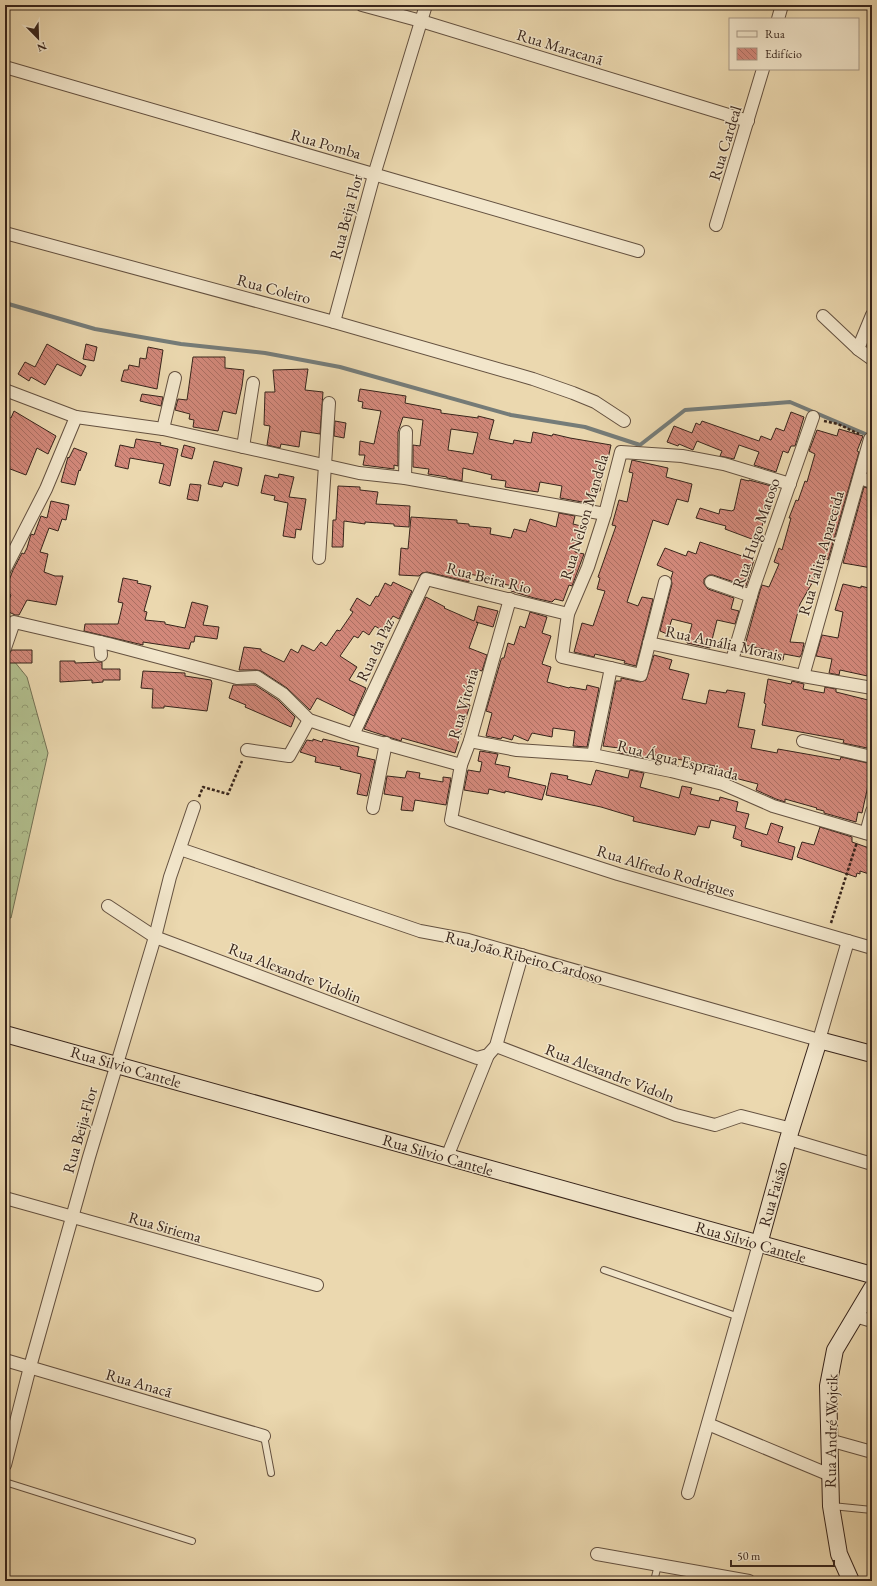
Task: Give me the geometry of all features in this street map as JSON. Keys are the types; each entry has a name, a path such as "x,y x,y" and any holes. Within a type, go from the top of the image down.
{"street":[{"name":"Rua Maracanã","path":"362,5 421,21 748,120"},
{"name":"Rua Beija Flor","path":"334,322 374,175 426,5"},
{"path":"778,18 782,5"},
{"name":"Rua Pomba","path":"5,66 638,251"},
{"name":"Rua Cardeal","path":"716,225 763,70"},
{"name":"Rua Coleiro","path":"5,233 334,322 533,379 595,402 624,420"},
{"path":"858,349 872,315"},
{"path":"824,316 858,349 872,360"},
{"path":"163,429 175,378"},
{"path":"243,447 253,383"},
{"path":"5,390 76,417 163,429 359,473 405,478 605,514"},
{"path":"318,558 330,403"},
{"path":"5,569 46,489 76,417"},
{"name":"Rua Hugo Matoso","path":"732,660 751,596 813,418"},
{"path":"405,478 406,432"},
{"name":"Rua Talita Aparecida","path":"803,676 870,439"},
{"name":"Rua Nelson Mandela","path":"611,668 562,656 568,614 588,567 605,514 621,452 682,456 717,462 790,484"},
{"path":"860,478 872,482"},
{"name":"Rua Beira Rio","path":"426,579 510,598 568,614"},
{"name":"Rua da Paz","path":"354,735 426,579"},
{"path":"650,643 665,582"},
{"path":"711,582 751,596"},
{"name":"Rua Vitória","path":"451,820 461,765 470,740 510,598"},
{"path":"5,648 14,622 100,642 237,678 257,677 283,694 309,720 354,735 461,765"},
{"path":"100,642 101,655"},
{"name":"Rua Amália Morais","path":"611,668 641,675 650,643 803,676 872,688"},
{"path":"593,755 611,668"},
{"path":"247,750 289,756 309,720"},
{"name":"Rua Água Espraiada","path":"470,740 517,750 593,755 671,771 723,784 772,806 866,833"},
{"path":"803,741 872,757"},
{"path":"373,808 386,743"},
{"name":"Rua Beija-Flor","path":"5,1465 72,1217 155,937 170,877 194,807"},
{"path":"866,833 872,812"},
{"name":"Rua Alfredo Rodrigues","path":"451,820 618,874 872,948"},
{"name":"Rua João Ribeiro Cardoso","path":"180,849 420,931 468,940 872,1054"},
{"name":"Rua Alexandre Vidolin","path":"108,906 155,937 482,1057"},
{"name":"Rua Faisão","path":"688,1493 790,1134 848,941"},
{"path":"447,1157 482,1057 496,1046 522,955"},
{"name":"Rua Silvio Cantele","path":"5,1034 872,1275"},
{"name":"Rua Alexandre Vidoln","path":"496,1046 676,1115 715,1125 741,1116 790,1134"},
{"path":"790,1134 872,1164"},
{"name":"Rua Siriema","path":"5,1198 317,1285"},
{"name":"Rua André Wojcik","path":"851,1581 839,1554 831,1506 828,1386 835,1350 872,1288"},
{"path":"854,1316 872,1321"},
{"name":"Rua Anacã","path":"5,1360 264,1436"},
{"path":"708,1424 830,1475"},
{"path":"829,1440 872,1452"},
{"path":"597,1554 749,1581"}],"lane":[{"path":"604,1270 739,1317"},
{"path":"264,1436 271,1473"},
{"path":"5,1482 192,1541"},
{"path":"831,1506 872,1510"},
{"path":"654,1581 658,1564"}],"path":[{"path":"813,418 838,424 870,439"},
{"path":"194,807 203,787 228,794 247,750"},
{"path":"828,935 866,833"}],"green space":[{"path":"5,650 27,677 48,753 11,918 5,916"}],"building":[{"path":"47,344 86,366 81,376 57,364 45,385 31,377 29,381 18,374 25,362 35,367"},
{"path":"86,344 97,347 94,361 83,359"},
{"path":"148,347 163,350 157,389 121,381 124,370 128,370 129,365 139,367 140,358 146,359"},
{"path":"193,357 225,357 225,368 244,370 236,414 223,411 218,431 193,427 194,420 189,419 190,414 175,410 178,399 187,400"},
{"path":"308,369 305,390 323,392 320,434 301,431 299,447 281,444 280,448 267,445 270,426 264,425 265,392 275,392 273,370"},
{"path":"360,389 406,396 405,403 441,410 441,413 478,418 478,416 494,420 489,439 513,444 514,440 531,443 533,432 552,436 553,434 611,445 608,459 605,458 600,491 596,490 593,504 560,498 562,486 540,482 538,492 505,487 506,481 491,479 492,475 463,468 462,481 428,474 429,469 413,467 413,445 420,446 423,420 403,417 398,432 398,466 394,465 394,469 363,465 365,455 359,455 360,441 374,444 381,411 362,408 363,402 358,401","holes":["451,429 478,433 473,454 448,450"]},
{"path":"142,394 163,397 161,406 140,401"},
{"path":"14,411 56,436 48,454 37,448 26,475 5,467 5,415 11,418"},
{"path":"791,412 804,417 795,446 791,446 788,453 783,451 776,472 754,465 759,452 739,445 734,459 720,456 722,451 697,441 693,450 679,444 678,446 667,442 674,426 692,433 696,423 700,425 702,421 759,441 761,436 771,440 776,428 784,431"},
{"path":"335,421 346,423 344,438 334,436"},
{"path":"839,429 863,436 857,451 859,452 828,560 826,559 800,604 790,642 804,643 802,653 800,657 784,654 783,660 771,659 772,651 745,645 760,591 762,585 769,587 779,564 774,562 779,548 782,550 791,518 789,518 796,500 798,501 805,481 807,482 815,454 809,451 817,430 837,436"},
{"path":"136,439 161,443 160,445 178,449 170,486 159,483 164,464 130,458 128,469 115,466 120,445 134,448"},
{"path":"184,445 195,448 192,459 181,456"},
{"path":"74,448 87,453 80,471 79,470 75,485 61,482 68,457 69,458"},
{"path":"632,460 668,468 666,477 692,484 688,502 677,499 668,525 653,520 627,602 638,606 642,597 653,599 636,666 624,663 625,661 595,654 594,657 574,652 582,623 593,626 605,591 597,589 600,578 598,577 616,526 612,525 619,500 627,502 633,473 629,472"},
{"path":"214,461 242,468 238,486 224,482 222,487 208,484"},
{"path":"279,474 294,477 289,497 306,499 301,530 296,529 295,538 283,536 288,503 274,500 275,496 261,493 265,475 278,478"},
{"path":"741,479 775,487 757,541 725,529 726,526 696,518 700,508 719,514 720,509 734,510"},
{"path":"190,484 201,485 198,501 187,499"},
{"path":"338,486 360,487 360,490 378,492 376,504 410,506 409,527 394,526 394,524 365,522 365,524 344,521 343,547 332,547 333,520 336,520"},
{"path":"864,487 872,489 872,568 843,563"},
{"path":"51,501 69,505 66,520 62,519 58,531 49,528 40,552 48,554 44,572 55,576 63,576 56,605 27,600 19,615 15,615 5,610 11,595 5,591 13,570 22,553 24,554 27,548 31,534 34,535 41,516 47,518"},
{"path":"559,513 575,516 573,524 581,526 575,552 584,554 572,586 569,585 563,601 555,599 552,602 534,598 511,591 512,586 504,584 505,581 469,574 469,582 427,572 422,573 419,576 399,575 401,548 408,549 411,517 457,520 457,523 469,524 469,526 491,528 490,534 511,538 514,529 526,532 530,519 556,527"},
{"path":"700,542 754,560 746,586 713,575 709,575 704,579 704,584 708,589 734,598 731,609 739,611 735,624 717,620 710,648 687,643 692,624 672,619 667,634 660,631 672,584 671,578 673,572 657,565 665,548 686,556 688,551 696,554"},
{"path":"123,578 138,581 137,583 151,586 144,611 147,612 145,620 165,622 165,624 185,628 192,602 208,606 203,625 219,627 217,639 195,636 194,642 191,642 189,649 143,642 143,645 84,631 85,624 118,624 123,603 118,602"},
{"path":"393,582 412,591 399,619 393,616 383,631 375,626 369,635 363,631 358,638 354,636 340,656 357,667 349,680 366,688 354,716 317,698 310,710 287,688 261,671 239,670 244,647 261,649 261,651 284,662 291,649 298,653 302,645 314,651 321,642 326,646 337,630 340,631 353,612 350,610 357,598 370,606 376,596 378,597 385,583 391,586"},
{"path":"843,584 872,589 872,677 840,670 839,675 829,673 832,659 816,656 822,635 838,638 843,612 835,610"},
{"path":"426,597 445,607 444,608 474,621 478,606 498,611 493,627 476,622 478,623 469,648 487,655 482,671 475,669 463,703 470,705 455,753 402,738 401,741 364,729"},
{"path":"530,612 547,617 542,633 551,636 542,664 551,667 547,682 569,688 586,690 587,685 599,688 587,747 573,746 575,731 553,728 552,737 532,733 528,741 514,735 512,740 502,737 501,739 486,736 492,713 486,711 501,660 504,658 508,643 514,645 520,626 525,628"},
{"path":"12,650 32,650 32,663 8,663 8,655"},
{"path":"654,655 672,660 669,669 689,674 682,699 706,704 709,690 726,693 727,690 745,693 738,727 755,730 751,748 777,753 778,749 840,760 841,757 872,764 872,776 869,781 862,813 858,812 856,822 824,813 824,811 816,809 817,808 785,799 785,802 776,799 756,790 758,784 731,777 732,773 714,769 715,766 649,754 648,759 619,753 619,748 603,746 616,681 621,681 621,678 640,682 646,680"},
{"path":"60,661 75,661 75,663 102,662 102,669 120,669 120,680 103,680 103,682 92,683 92,680 60,682"},
{"path":"143,671 185,673 185,676 211,680 212,683 207,711 164,706 164,708 152,708 153,689 141,688"},
{"path":"768,679 791,684 792,681 804,684 803,689 824,693 825,687 836,689 836,692 872,701 872,749 843,743 844,740 762,725 766,704 764,703"},
{"path":"233,685 255,685 278,700 295,717 291,727 245,707 246,705 229,698"},
{"path":"313,739 322,742 323,739 359,747 357,756 375,760 367,796 357,794 361,774 340,769 341,767 315,762 316,757 300,752 307,740 313,741"},
{"path":"480,751 498,754 495,764 510,767 508,777 546,786 542,800 505,791 505,793 489,789 488,794 464,790 468,770 480,772 482,762 478,761"},
{"path":"596,770 628,778 630,770 644,773 640,787 679,798 682,786 692,788 690,794 719,801 720,797 738,802 736,811 749,814 745,828 767,835 771,823 783,827 778,842 795,847 792,860 741,846 742,841 733,838 736,826 711,820 709,828 698,826 695,835 633,821 634,817 601,807 546,795 551,773 568,776 567,779 591,785"},
{"path":"407,771 420,773 419,778 443,782 443,777 451,778 446,805 415,800 413,811 401,810 403,797 384,794 387,776 405,778"},
{"path":"820,827 852,837 852,842 872,849 872,875 860,871 860,874 857,873 856,877 797,857 802,842 814,845"}],"waterway":[{"path":"5,303 95,329 181,344 265,353 340,367 511,415 585,427 640,445 685,410 790,402 870,436"}]}
